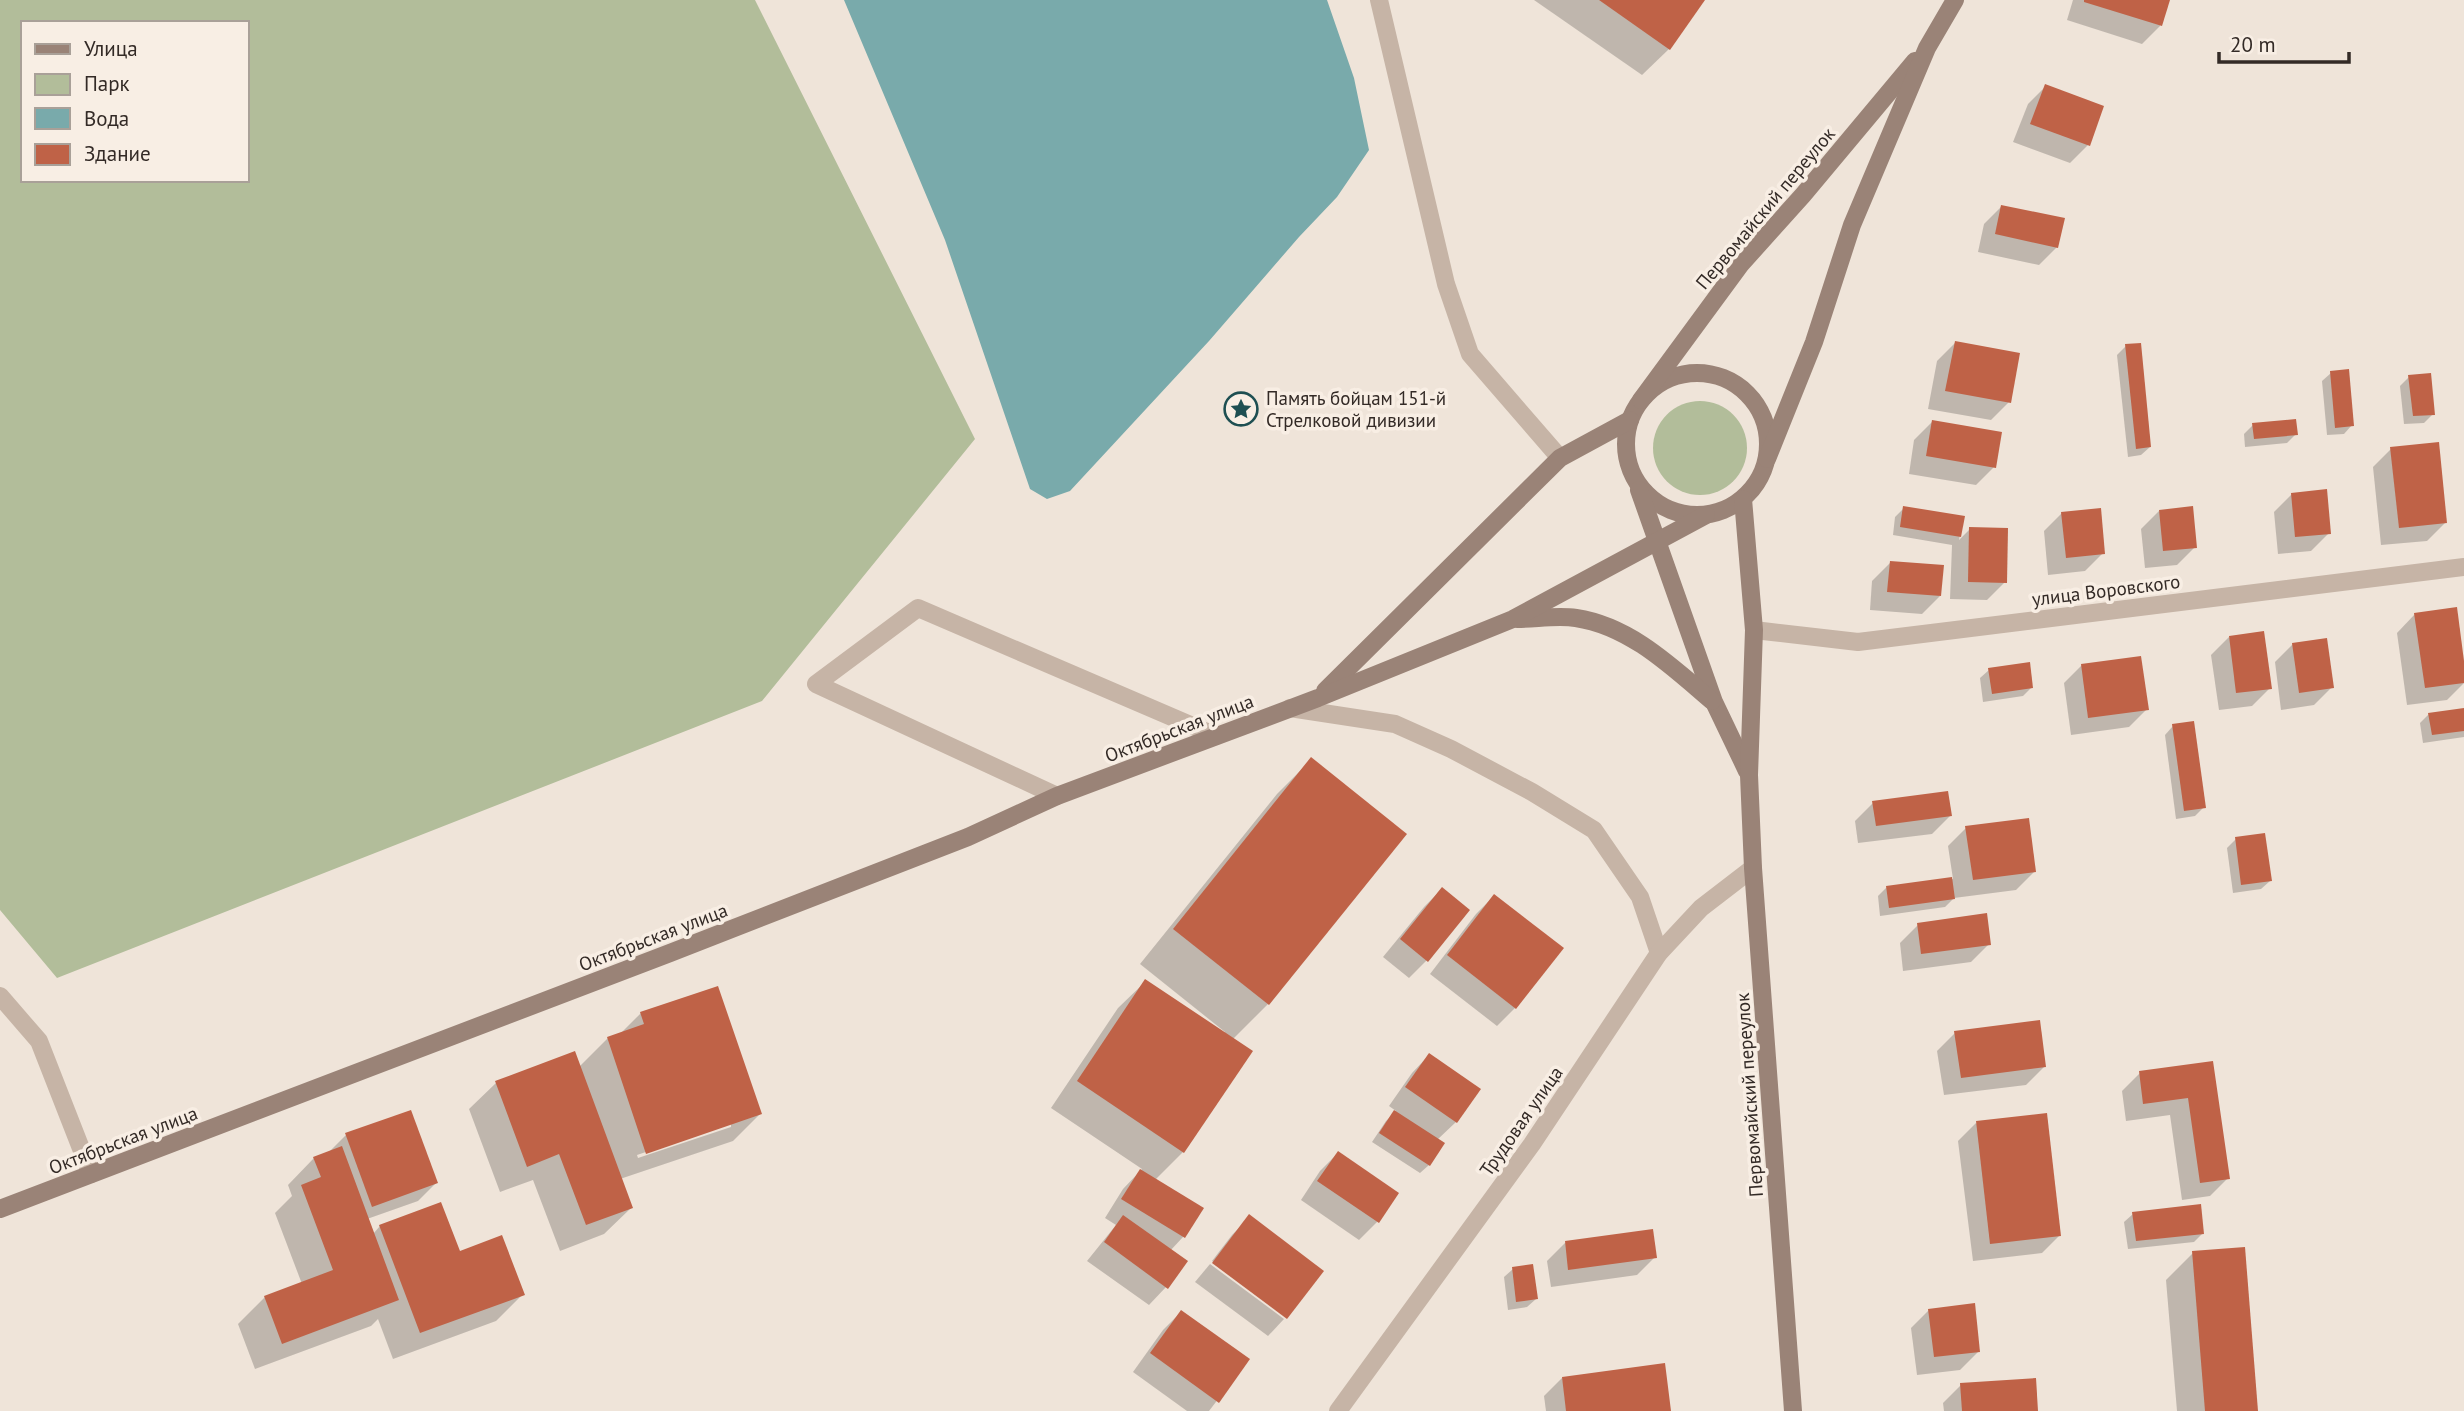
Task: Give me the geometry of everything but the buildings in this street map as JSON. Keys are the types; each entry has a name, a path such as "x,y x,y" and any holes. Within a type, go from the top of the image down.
{"street":[{"path":"1379,0 1446,284 1470,355 1560,458"},
{"name":"Первомайский переулок","path":"1768,459 1814,342 1852,225 1927,48 1955,0"},
{"name":"Первомайский переулок","path":"1641,400 1741,264 1927,48"},
{"path":"1704,373 1728,380 1747,393 1761,413 1768,435 1768,459 1759,482 1743,499 1725,510 1706,515 1685,514 1665,508 1648,497 1635,481 1628,461 1626,440 1630,420 1641,400 1659,384 1680,375 1704,373"},
{"name":"Октябрьская улица","path":"1318,698 1560,458 1630,420"},
{"name":"Первомайский переулок","path":"1635,481 1714,702 1749,775"},
{"name":"Первомайский переулок","path":"1743,499 1754,630 1749,775 1753,868 1793,1411"},
{"name":"Октябрьская улица","path":"0,1209 929,852 1057,796 1318,698 1513,619 1706,515"},
{"name":"улица Воровского","path":"1754,630 1858,642 2464,567"},
{"path":"1057,796 816,684 918,608 1216,736"},
{"name":"Октябрьская улица","path":"1513,619 1575,618 1620,631 1663,659 1714,702"},
{"path":"1290,708 1395,724 1451,749 1532,792 1594,830 1640,897 1659,953"},
{"name":"Трудовая улица","path":"1338,1411 1532,1144 1659,953 1701,908 1753,868"},
{"path":"0,996 39,1041 91,1174"}],"green space":[{"path":"0,0 755,0 975,439 762,701 57,978 0,910"},
{"path":"1700,401 1718,404 1733,415 1744,430 1747,448 1744,466 1733,481 1718,492 1700,495 1682,492 1667,481 1656,466 1653,448 1656,430 1667,415 1682,404"}],"water":[{"path":"844,0 1327,0 1354,78 1369,150 1337,197 1209,341 1070,491 1047,499 1030,489 945,240"}],"place":[{"name":"Память бойцам 151-й Стрелковой дивизии","path":"1241,409"}]}
